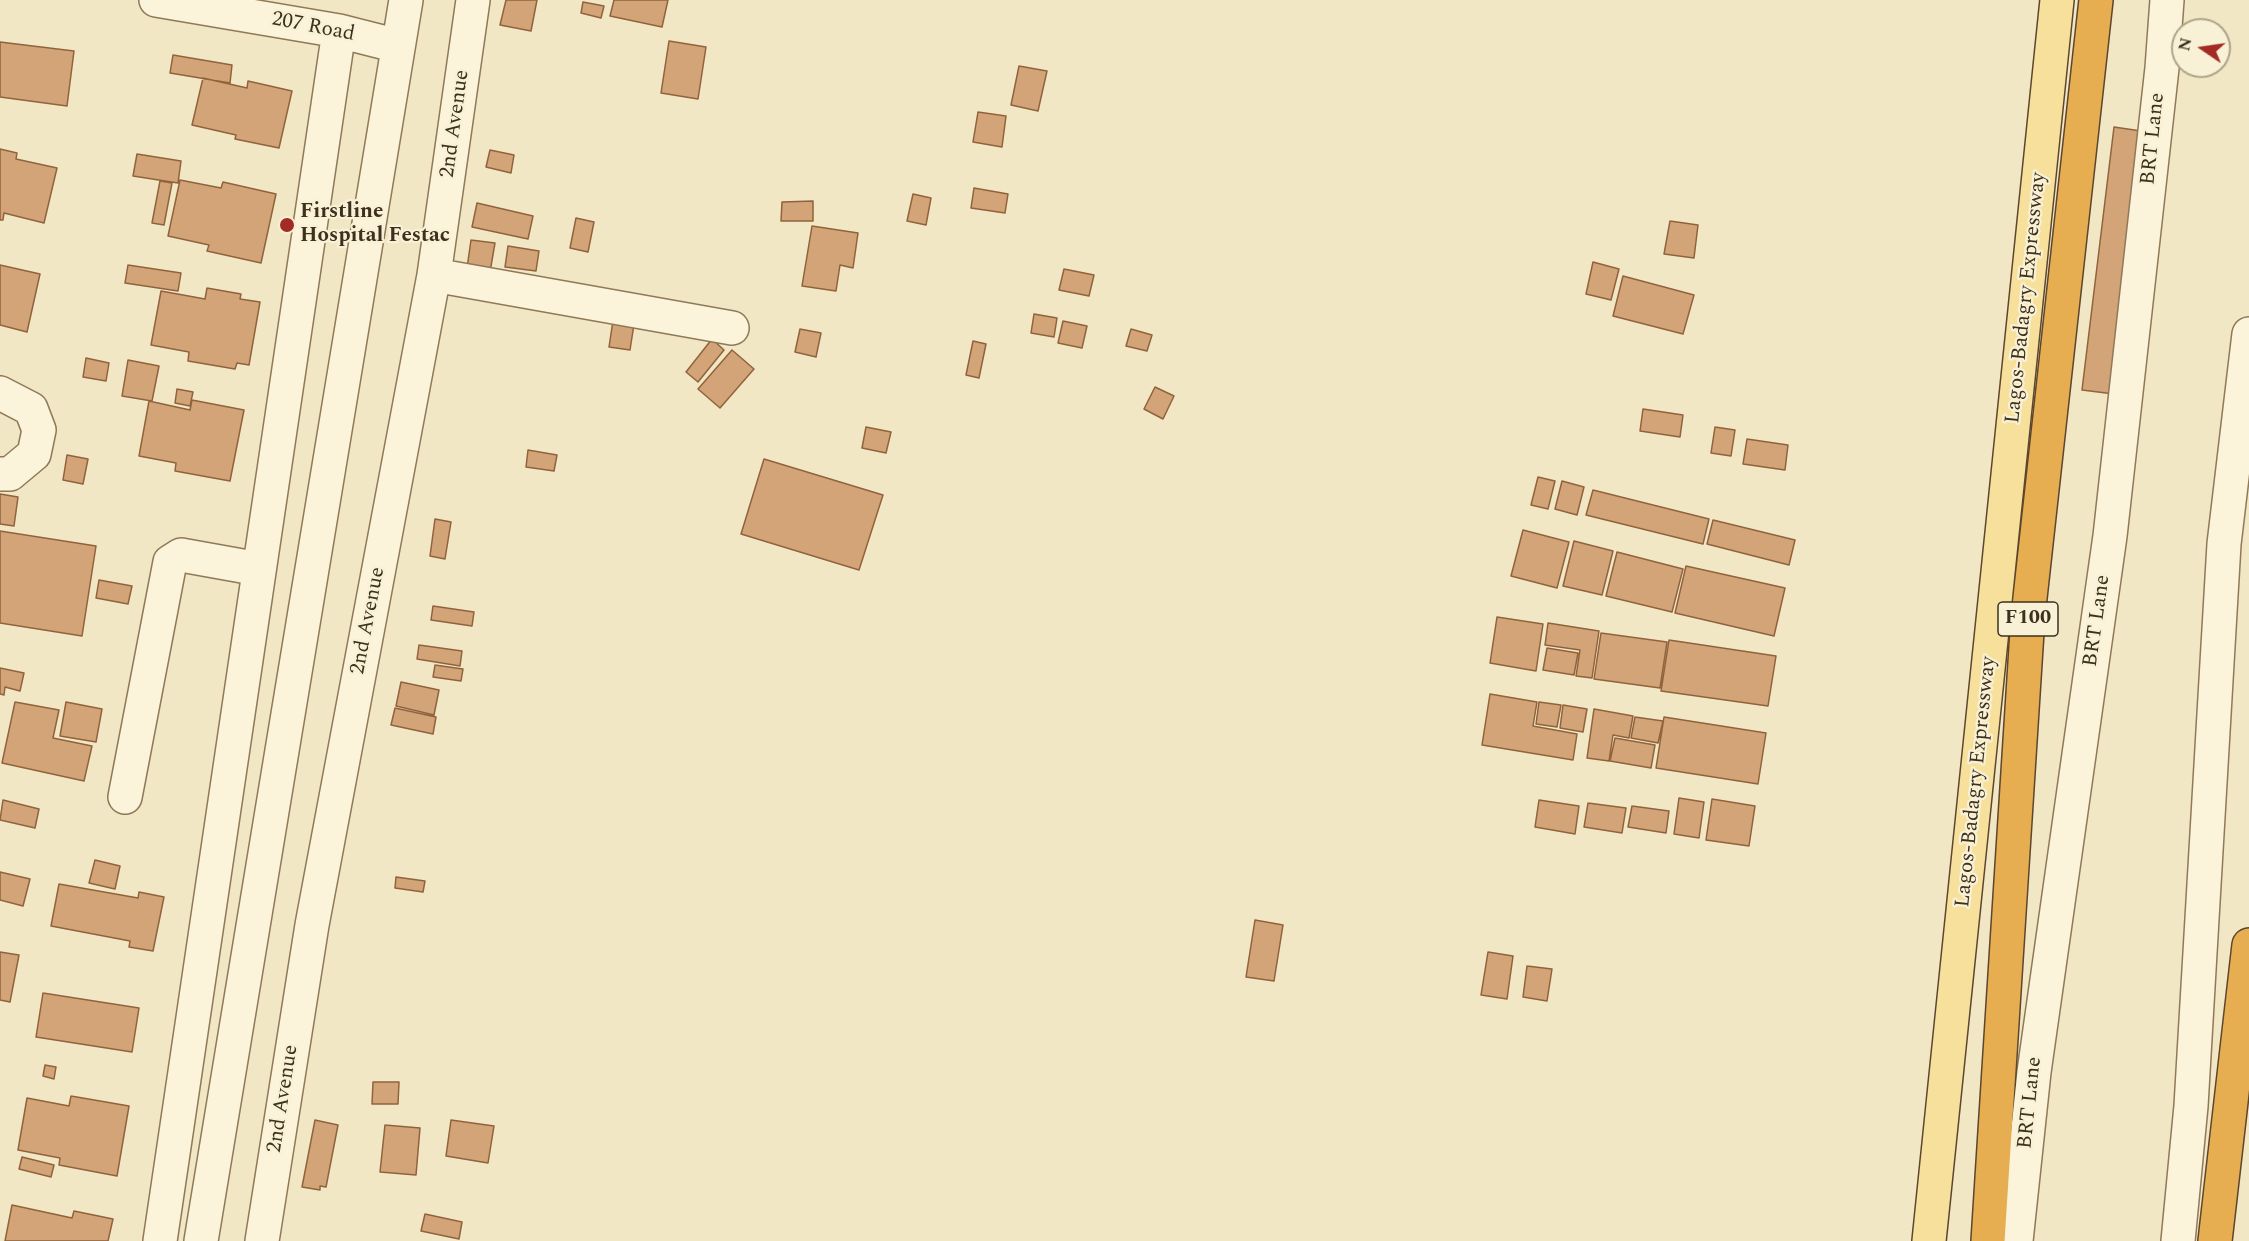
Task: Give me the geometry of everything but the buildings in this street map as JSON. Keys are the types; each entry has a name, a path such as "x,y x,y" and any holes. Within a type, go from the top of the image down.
{"highway":[{"name":"Lagos-Badagry Expressway","path":"1988,1241 2028,616 2096,0"},
{"path":"2215,1241 2249,945"}],"main road":[{"name":"Lagos-Badagry Expressway","path":"1929,1241 2057,0"}],"street":[{"name":"207 Road","path":"156,0 339,31 398,46"},
{"path":"201,1241 406,0"},
{"name":"2nd Avenue","path":"261,1241 312,925 434,275 473,0"},
{"name":"BRT Lane","path":"2016,1241 2034,1072 2110,536 2162,68 2167,0"},
{"path":"160,1241 339,31"},
{"path":"434,275 732,328"},
{"path":"2178,1241 2191,1106 2224,544 2249,334"},
{"path":"0,393 31,409 39,430 34,454 10,474 0,474"},
{"path":"125,797 170,562 181,555 259,569"}],"place":[{"name":"Firstline Hospital Festac","path":"287,225"}]}
